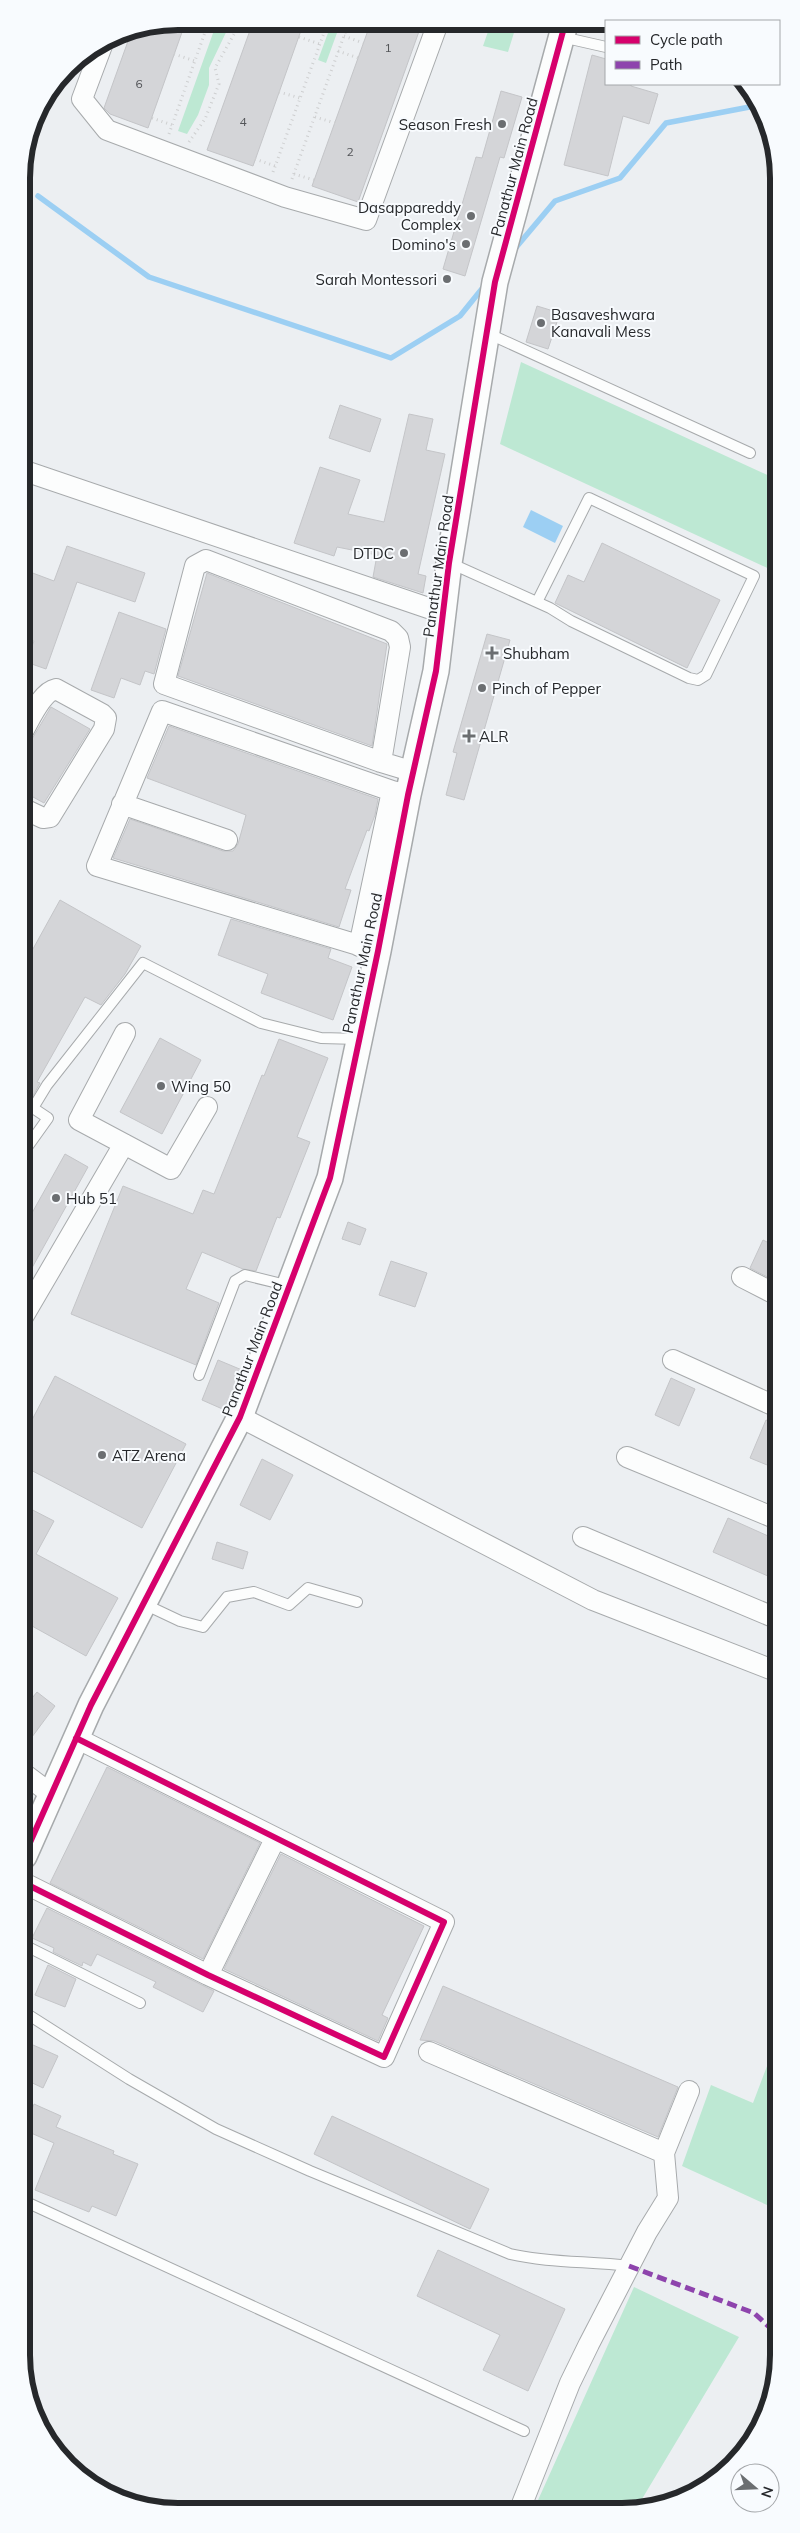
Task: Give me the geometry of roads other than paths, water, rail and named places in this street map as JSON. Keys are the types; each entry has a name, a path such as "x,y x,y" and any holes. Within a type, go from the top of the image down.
{"street":[{"path":"100,53 82,99 107,130 285,197 366,220 435,30"},
{"name":"Panathur Main Road","path":"30,1842 76,1738 240,1417 330,1178 359,1039 369,948 404,786 436,671 449,563 495,282 563,30"},
{"path":"30,473 443,613"},
{"path":"381,762 400,647 398,638 391,631 206,560 195,566 164,684 381,762 404,786"},
{"path":"30,720 46,695 56,689 106,718 104,729 50,817 43,818 30,812"},
{"path":"369,948 96,866 162,711 404,786"},
{"path":"122,804 227,840"},
{"path":"126,1033 79,1120 171,1169 207,1107"},
{"path":"30,1305 124,1144"},
{"path":"742,1277 770,1291"},
{"path":"672,1360 770,1404"},
{"path":"240,1417 593,1600 770,1669"},
{"path":"627,1457 770,1516"},
{"path":"583,1537 770,1616"},
{"path":"30,1886 208,1974 384,2056 444,1922 76,1738"},
{"path":"30,1778 51,1794"},
{"path":"208,1974 275,1839"},
{"path":"429,2052 664,2154"},
{"path":"522,2503 570,2383 629,2266 668,2198 664,2154 689,2090"}],"lane":[{"path":"563,30 605,48"},
{"path":"487,333 750,453"},
{"path":"449,563 537,602 571,621 672,670 698,680 706,675 754,576 589,498 537,602"},
{"path":"30,1143 48,1118 33,1108 47,1086 143,963 261,1023 321,1038 359,1039"},
{"path":"199,1375 235,1281 245,1275 290,1286"},
{"path":"144,1604 180,1622 204,1627 227,1597 254,1592 289,1605 308,1588 357,1602"},
{"path":"30,1948 140,2003"},
{"path":"30,2016 129,2078 216,2129 310,2172 510,2254 539,2260 593,2261 629,2266"},
{"path":"30,2204 524,2431"}],"water":[{"path":"531,510 563,526 555,543 523,527"}],"waterway":[{"path":"513,251 555,201 620,178 666,123 751,107"},
{"path":"38,196 149,277 391,358 460,316 485,285"}],"place":[{"name":"Season Fresh","path":"502,124"},
{"name":"Dasappareddy Complex","path":"471,216"},
{"name":"Domino's","path":"466,244"},
{"name":"Sarah Montessori","path":"447,279"},
{"name":"Basaveshwara Kanavali Mess","path":"541,323"},
{"name":"DTDC","path":"404,553"},
{"name":"Shubham","path":"492,653"},
{"name":"Pinch of Pepper","path":"482,688"},
{"name":"ALR","path":"469,736"},
{"name":"Wing 50","path":"161,1086"},
{"name":"Hub 51","path":"56,1198"},
{"name":"ATZ Arena","path":"102,1455"}]}
